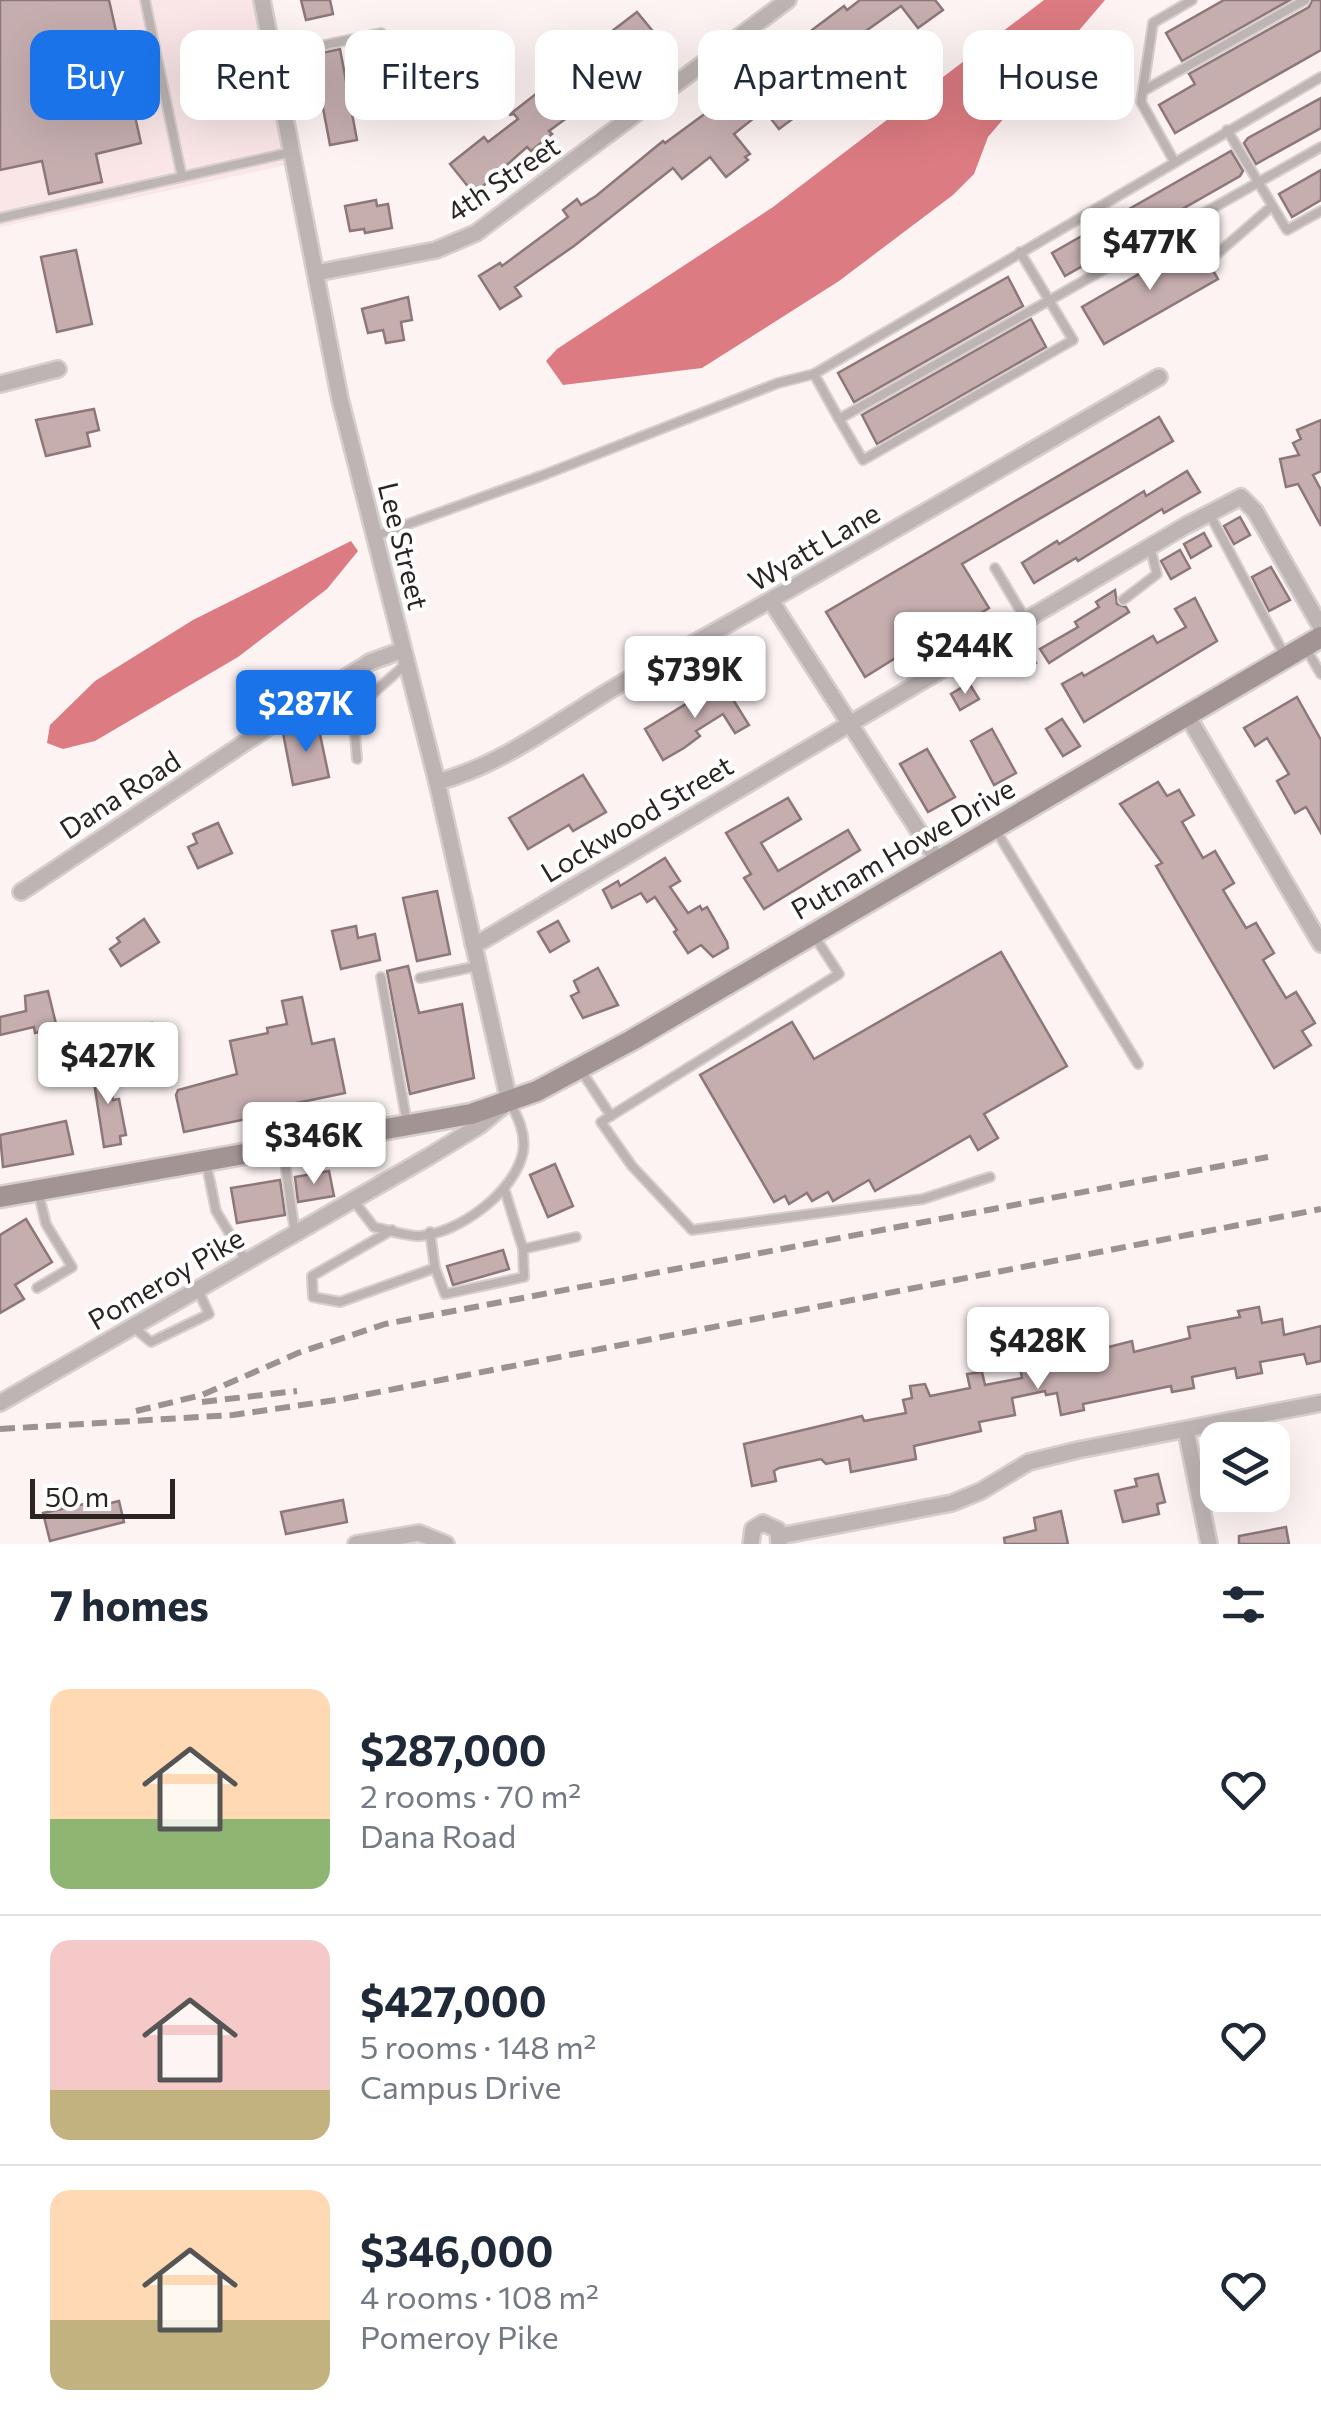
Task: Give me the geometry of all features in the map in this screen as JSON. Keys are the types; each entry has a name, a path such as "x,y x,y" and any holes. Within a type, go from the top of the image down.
{"street":[{"name":"Lee Street","path":"262,0 268,30"},
{"name":"4th Street","path":"316,274 436,250 476,233 788,0"},
{"name":"Lee Street","path":"286,120 340,400 438,782 508,1101"},
{"path":"0,384 58,369"},
{"name":"Wyatt Lane","path":"438,782 473,773 604,693 1159,377"},
{"name":"Lockwood Street","path":"473,942 482,941 1150,546 1241,497 1255,510 1321,627"},
{"path":"771,601 938,860"},
{"name":"Putnam Howe Drive","path":"0,1197 408,1127 471,1114 508,1101 580,1068 1304,648"},
{"name":"Dana Road","path":"21,892 370,662 405,657"},
{"path":"1187,715 1321,944"},
{"name":"Pomeroy Pike","path":"0,1403 468,1133 508,1101"},
{"path":"752,1544 753,1529 763,1523 774,1526 780,1540 952,1503 982,1491 1029,1462 1321,1403"},
{"path":"1186,1430 1210,1544"},
{"path":"356,1544 418,1532 446,1544"}],"lane":[{"path":"145,0 182,177"},
{"path":"1174,162 1141,102 1153,23 1192,0"},
{"path":"1143,91 1305,0"},
{"path":"374,536 542,476 778,383 814,374 1321,77"},
{"path":"1227,130 1287,230 1321,211"},
{"path":"839,419 1321,147"},
{"path":"0,218 292,152"},
{"path":"1210,260 1272,206"},
{"path":"814,374 863,460 1073,340 1020,252"},
{"path":"1208,513 1321,674"},
{"path":"1123,600 1158,574 1150,546"},
{"path":"995,568 1026,620"},
{"path":"357,758 353,711 405,657"},
{"path":"994,828 1138,1064"},
{"path":"813,934 839,974 601,1122 632,1166 692,1230 922,1199 990,1177"},
{"path":"420,978 478,966"},
{"path":"381,976 408,1127"},
{"path":"580,1068 611,1116"},
{"path":"353,1200 374,1227 420,1236 460,1223 505,1190 522,1152 521,1122 508,1101"},
{"path":"283,1148 294,1233"},
{"path":"206,1162 216,1210 246,1261"},
{"path":"430,1232 435,1268 445,1294 524,1277 524,1250 505,1190"},
{"path":"37,1288 72,1267 46,1224 38,1191"},
{"path":"392,1230 312,1276 313,1297 340,1302 435,1268"},
{"path":"524,1250 576,1238"},
{"path":"132,1327 151,1342 209,1314 198,1289"}],"shaded area":[{"path":"0,0 262,0 268,30 180,30 180,120 286,120 295,163 0,227"},
{"path":"1044,0 1105,0 1079,30 1005,30"},
{"path":"963,62 963,120 1003,120 988,137 974,174 953,195 839,281 702,368 563,385 546,361 557,349 773,207 887,120 943,120 943,77"},
{"path":"351,541 358,551 327,589 238,657 95,741 63,749 47,743 50,725 95,681 193,620"}],"building":[{"path":"0,0 109,0 116,30 30,30 30,120 136,120 141,143 96,154 102,182 49,194 42,161 0,170"},
{"path":"301,0 330,0 333,14 306,20"},
{"path":"860,0 935,0 943,10 918,28 901,6 867,30 812,30 844,6 847,10"},
{"path":"1224,0 1290,0 1182,61 1166,33"},
{"path":"1312,0 1321,0 1321,50 1175,133 1159,105 1195,84 1189,74 1309,7"},
{"path":"637,12 652,30 613,30"},
{"path":"340,49 345,76 345,120 353,120 357,140 330,145 325,119 325,52"},
{"path":"535,95 535,120 564,120 549,131 552,134 531,151 527,147 474,194 450,164 484,137 488,142 518,119 515,110"},
{"path":"1321,98 1321,128 1256,164 1244,143 1248,138"},
{"path":"698,119 752,120 734,134 750,154 745,157 748,160 726,177 710,157 682,179 673,168 515,287 521,296 500,309 479,276 500,263 502,266 568,217 563,210 577,199 581,205 596,196"},
{"path":"772,120 791,120 779,129"},
{"path":"1231,151 1243,171 1240,176 1065,276 1052,253"},
{"path":"1321,170 1321,200 1292,217 1279,194"},
{"path":"376,200 377,206 388,204 392,228 365,233 364,229 350,231 345,206"},
{"path":"1196,241 1204,264 1211,267 1218,279 1104,344 1082,307"},
{"path":"76,250 92,324 57,332 41,257"},
{"path":"1008,277 1023,306 854,402 838,373"},
{"path":"408,297 412,320 401,322 404,340 386,343 383,330 368,333 362,309"},
{"path":"1031,319 1046,347 877,444 862,415"},
{"path":"94,409 99,430 87,433 90,446 46,456 36,420"},
{"path":"1159,417 1173,441 962,564 989,608 953,630 950,624 865,677 826,612"},
{"path":"1321,420 1321,471 1313,475 1321,490 1321,526 1298,484 1286,487 1280,459 1299,455 1293,443 1301,439 1297,430"},
{"path":"1187,471 1200,492 1164,513 1162,509 1034,583 1022,563 1144,491 1146,496"},
{"path":"1240,517 1250,535 1234,544 1224,526"},
{"path":"1204,533 1211,546 1191,558 1184,544"},
{"path":"1180,550 1190,568 1171,579 1161,561"},
{"path":"1271,567 1290,600 1269,611 1252,577"},
{"path":"1115,590 1117,604 1129,612 1049,663 1040,649 1078,627 1075,622 1099,607 1096,602"},
{"path":"1195,598 1217,641 1084,722 1062,684 1082,673 1084,676 1153,636 1157,643 1186,627 1175,609"},
{"path":"1025,647 1036,663 1023,672 1011,656"},
{"path":"722,682 749,725 735,733 723,714 696,731 700,736 663,760 645,729"},
{"path":"969,683 979,699 960,710 951,694"},
{"path":"1297,697 1321,740 1321,833 1306,807 1295,813 1277,781 1289,774 1267,738 1255,746 1244,728"},
{"path":"1062,719 1080,746 1063,756 1046,729"},
{"path":"318,725 329,777 293,785 283,733"},
{"path":"992,729 1016,773 994,785 971,741"},
{"path":"927,749 955,797 928,812 900,764"},
{"path":"583,775 606,812 573,831 569,825 528,849 509,818"},
{"path":"1158,782 1167,796 1179,790 1194,815 1182,822 1203,858 1215,851 1234,883 1223,890 1246,928 1256,923 1274,953 1263,960 1286,998 1296,992 1315,1023 1302,1031 1311,1045 1274,1068 1156,866 1162,863 1120,804"},
{"path":"788,798 801,819 761,843 778,871 848,830 860,850 764,909 744,878 751,874 726,833"},
{"path":"218,823 232,853 198,868 188,847 197,843 193,834"},
{"path":"665,858 680,881 670,887 688,913 700,906 702,910 707,907 727,942 728,948 713,957 701,945 688,953 655,897 647,902 641,893 612,908 603,890 618,881 620,886"},
{"path":"437,891 450,954 417,961 403,898"},
{"path":"144,919 159,942 121,966 110,949 120,942 117,938"},
{"path":"558,921 569,941 550,952 538,932"},
{"path":"356,926 358,938 375,934 380,960 341,969 332,931"},
{"path":"1001,952 1067,1066 984,1114 998,1138 978,1150 970,1136 875,1191 869,1180 833,1201 828,1192 812,1201 807,1193 789,1204 785,1196 774,1202 700,1075 792,1022 814,1059"},
{"path":"408,966 419,1013 462,1004 474,1078 410,1094 387,971"},
{"path":"598,968 618,1005 583,1018 571,996 579,992 574,981"},
{"path":"48,991 57,1028 35,1033 34,1027 0,1035 0,1017 26,1011 25,996"},
{"path":"302,997 312,1044 334,1039 345,1093 287,1105 290,1118 268,1122 266,1115 184,1132 178,1090 237,1074 230,1041 268,1033 267,1028 287,1024 282,1001"},
{"path":"152,1023 156,1050 130,1053 126,1027"},
{"path":"106,1061 113,1100 119,1099 126,1135 120,1136 121,1144 104,1147 91,1063"},
{"path":"66,1121 73,1154 3,1167 0,1135"},
{"path":"555,1164 573,1206 548,1217 530,1175"},
{"path":"329,1171 334,1196 298,1202 295,1177"},
{"path":"280,1180 285,1215 237,1223 231,1188"},
{"path":"26,1219 52,1262 15,1285 24,1299 0,1313 0,1235"},
{"path":"503,1250 509,1269 453,1285 447,1266"},
{"path":"1259,1307 1262,1323 1282,1319 1284,1335 1321,1326 1321,1361 1307,1364 1304,1354 1260,1362 1262,1373 1237,1378 1235,1368 1192,1377 1194,1388 1172,1392 1171,1386 1083,1404 1084,1410 1061,1415 1057,1393 1046,1395 1045,1391 1012,1398 1015,1415 979,1422 981,1431 914,1446 916,1459 851,1472 849,1459 826,1464 821,1459 779,1468 774,1471 776,1481 752,1486 744,1444 862,1416 864,1421 906,1413 903,1400 912,1398 910,1386 925,1384 930,1396 970,1388 967,1374 982,1372 985,1385 1022,1378 1019,1363 1037,1360 1035,1347 1077,1338 1081,1354 1132,1341 1134,1352 1190,1338 1188,1327 1240,1317 1238,1311"},
{"path":"1158,1474 1165,1502 1157,1504 1159,1514 1123,1522 1115,1491 1137,1486 1135,1479"},
{"path":"343,1500 347,1522 286,1534 281,1512"},
{"path":"119,1501 124,1522 50,1541 43,1513"},
{"path":"1061,1511 1068,1544 1005,1544 1004,1538 1036,1530 1034,1518"},
{"path":"1286,1527 1289,1544 1239,1544 1239,1536"}],"railway":[{"path":"136,1411 202,1395 298,1353 385,1324 1268,1157"},
{"path":"0,1429 233,1415 343,1399 1321,1209"},
{"path":"202,1402 297,1391"}]}
